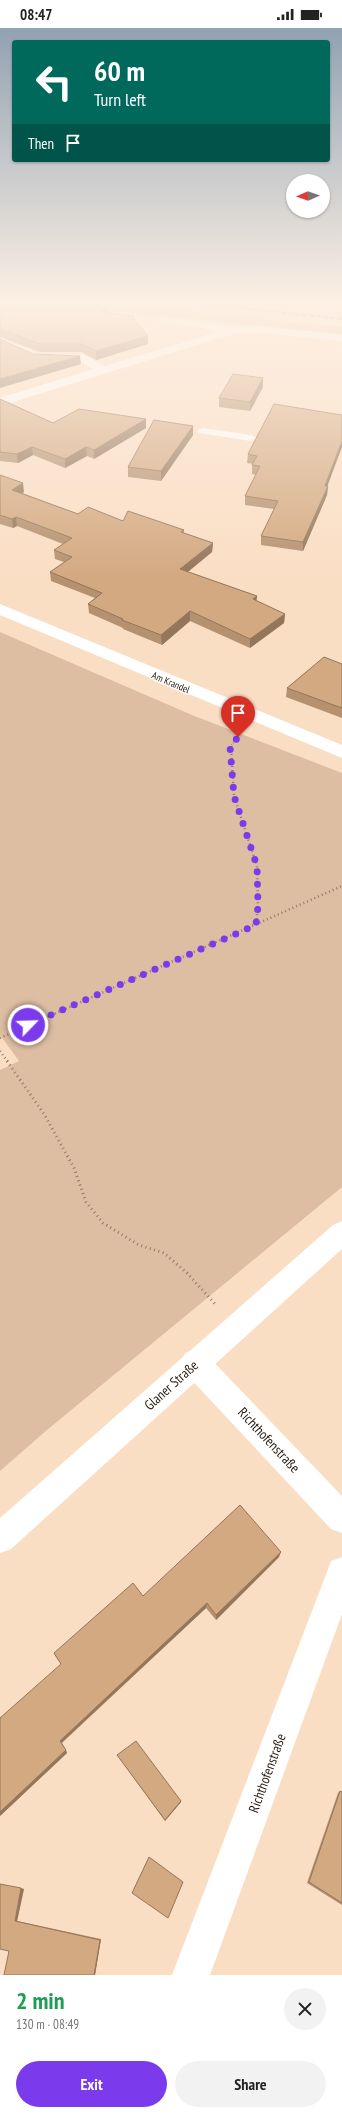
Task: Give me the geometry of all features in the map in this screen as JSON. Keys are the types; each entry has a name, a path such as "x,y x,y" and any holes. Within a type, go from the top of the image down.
{"street":[{"path":"0,402 23,395"},
{"name":"Am Krandel","path":"0,609 253,717 342,752"},
{"name":"Glaner Straße","path":"0,1538 342,1232"},
{"name":"Richthofenstraße","path":"195,1363 342,1518"},
{"name":"Richthofenstraße","path":"191,1975 342,1572"}],"lane":[{"path":"202,431 251,438"}],"path":[{"path":"253,717 230,747 234,796 257,866 258,906 256,925"},
{"path":"0,1038 342,886"},
{"path":"0,1051 44,1114 74,1168 86,1202 103,1223 139,1245 164,1253 187,1273 236,1328"}],"shaded area":[{"path":"0,632 192,715 342,773 342,1187 47,1430 0,1471 0,1070 19,1061 0,1035"}],"building":[{"path":"221,395 254,395 250,402 219,398"},
{"path":"0,399 53,423 79,409 146,419 94,450 86,447 65,459 32,447 17,454 0,452"},
{"path":"274,404 342,415 342,441 325,486 328,486 303,542 261,536 278,501 245,496 260,466 252,465 257,456 248,454"},
{"path":"154,420 193,426 161,471 128,467"},
{"path":"0,475 23,483 12,490 78,514 88,507 123,521 128,511 184,530 181,532 213,543 180,569 257,596 253,599 285,614 250,639 190,611 161,635 122,620 123,619 88,604 102,593 50,572 72,557 54,550 72,538 16,517 12,519 0,515"},
{"path":"324,657 342,664 342,708 287,688"},
{"path":"240,1505 281,1552 216,1615 207,1603 60,1741 66,1750 0,1812 0,1718 61,1664 54,1653 133,1583 143,1596"},
{"path":"136,1741 181,1801 165,1820 117,1755"},
{"path":"340,1791 342,1792 342,1903 309,1882"},
{"path":"149,1857 183,1882 168,1918 132,1893"},
{"path":"0,1884 21,1888 15,1921 100,1940 94,1975 4,1975 9,1951 0,1949"}],"route":[{"path":"28,1025 256,925 258,906 256,889 257,866 251,843 234,796 230,747 238,737"}]}
